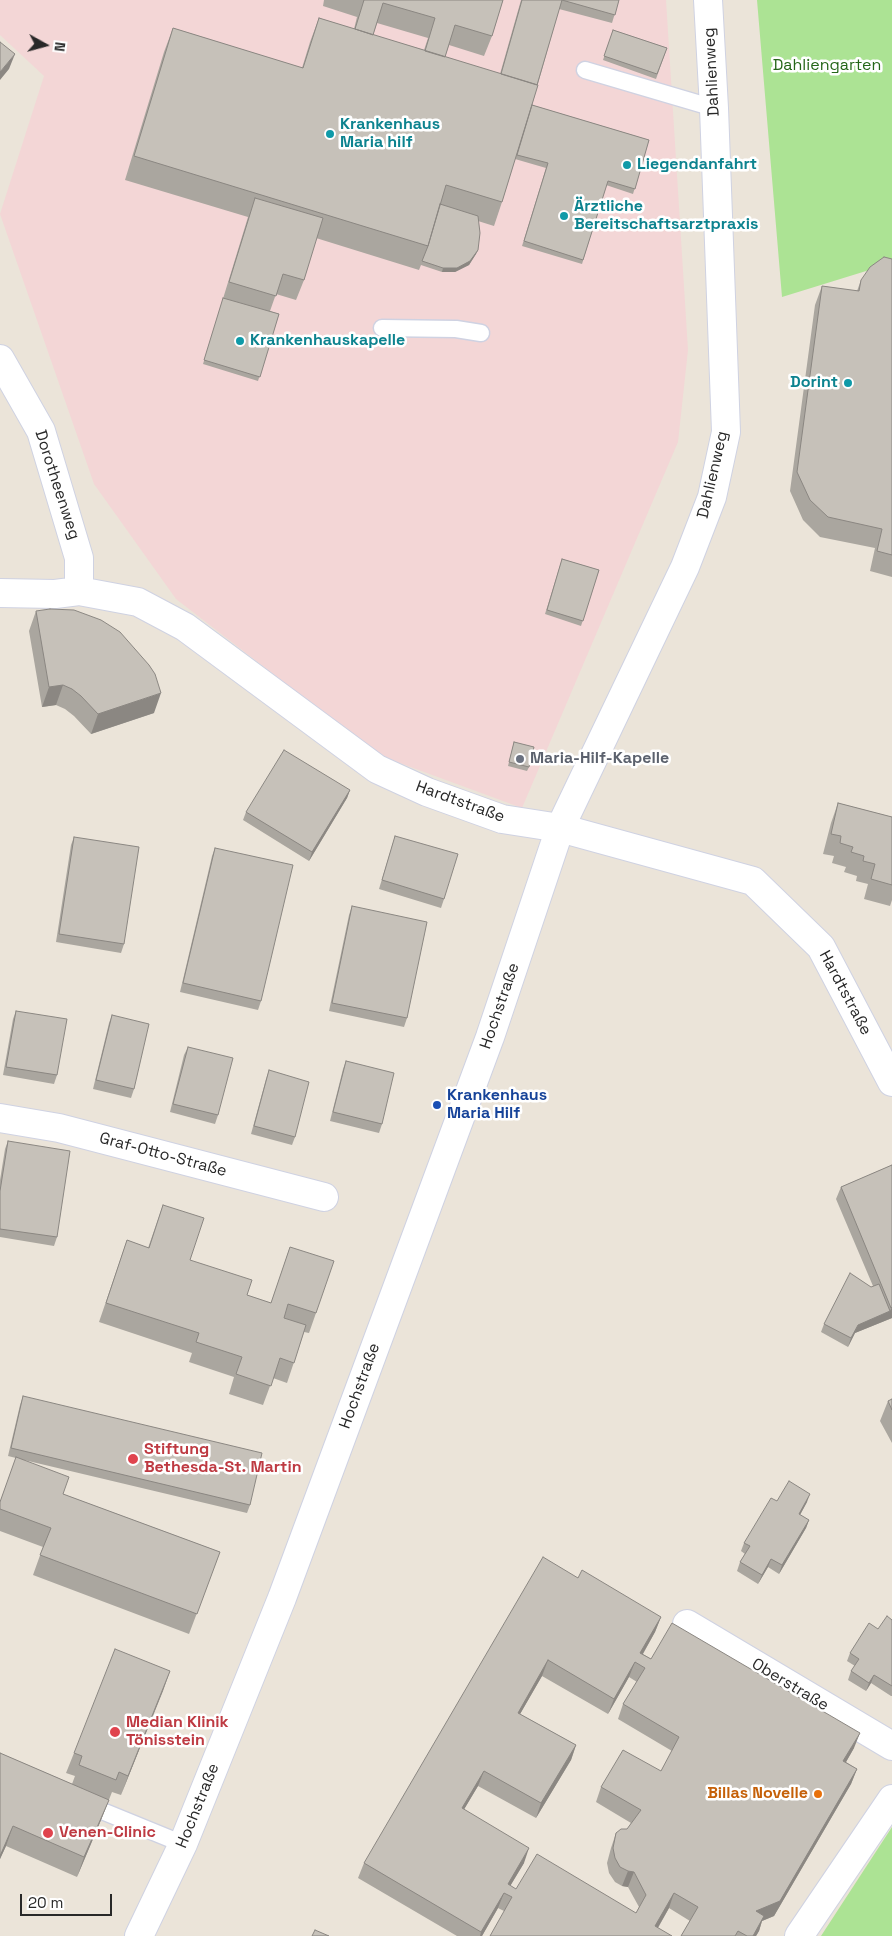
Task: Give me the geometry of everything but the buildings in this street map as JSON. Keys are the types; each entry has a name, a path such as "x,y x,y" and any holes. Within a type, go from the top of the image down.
{"street":[{"name":"Dahlienweg","path":"560,828 685,567 712,497 726,432 708,0"},
{"name":"Dorotheenweg","path":"0,358 42,431 79,558 79,591"},
{"name":"Hardtstraße","path":"0,593 55,594 79,591 138,602 185,627 377,770 427,792 502,819 560,828 753,881 821,947 892,1082"},
{"name":"Hochstraße","path":"139,1936 183,1844 282,1598 490,1037 560,828"},
{"name":"Graf-Otto-Straße","path":"0,1118 59,1128 324,1198"},
{"name":"Oberstraße","path":"687,1624 892,1746"},
{"path":"799,1936 892,1799"}],"lane":[{"path":"585,70 714,108"},
{"path":"382,328 456,328 481,333"},
{"path":"73,1800 183,1844"}],"shaded area":[{"path":"0,0 666,0 688,350 678,442 522,808 378,755 176,599 94,484 0,214 44,76 0,35"}],"green space":[{"name":"Dahliengarten","path":"757,0 892,0 892,263 782,297"},
{"path":"892,1827 892,1936 821,1936"}],"place":[{"name":"Krankenhaus Maria hilf","path":"330,134"},
{"name":"Liegendanfahrt","path":"627,165"},
{"name":"Ärztliche Bereitschaftsarztpraxis","path":"564,216"},
{"name":"Krankenhauskapelle","path":"240,341"},
{"name":"Dorint","path":"848,383"},
{"name":"Maria-Hilf-Kapelle","path":"520,759"},
{"name":"Krankenhaus Maria Hilf","path":"437,1105"},
{"name":"Stiftung Bethesda-St. Martin","path":"133,1459"},
{"name":"Median Klinik Tönisstein","path":"115,1732"},
{"name":"Billas Novelle","path":"818,1794"},
{"name":"Venen-Clinic","path":"48,1833"}]}
